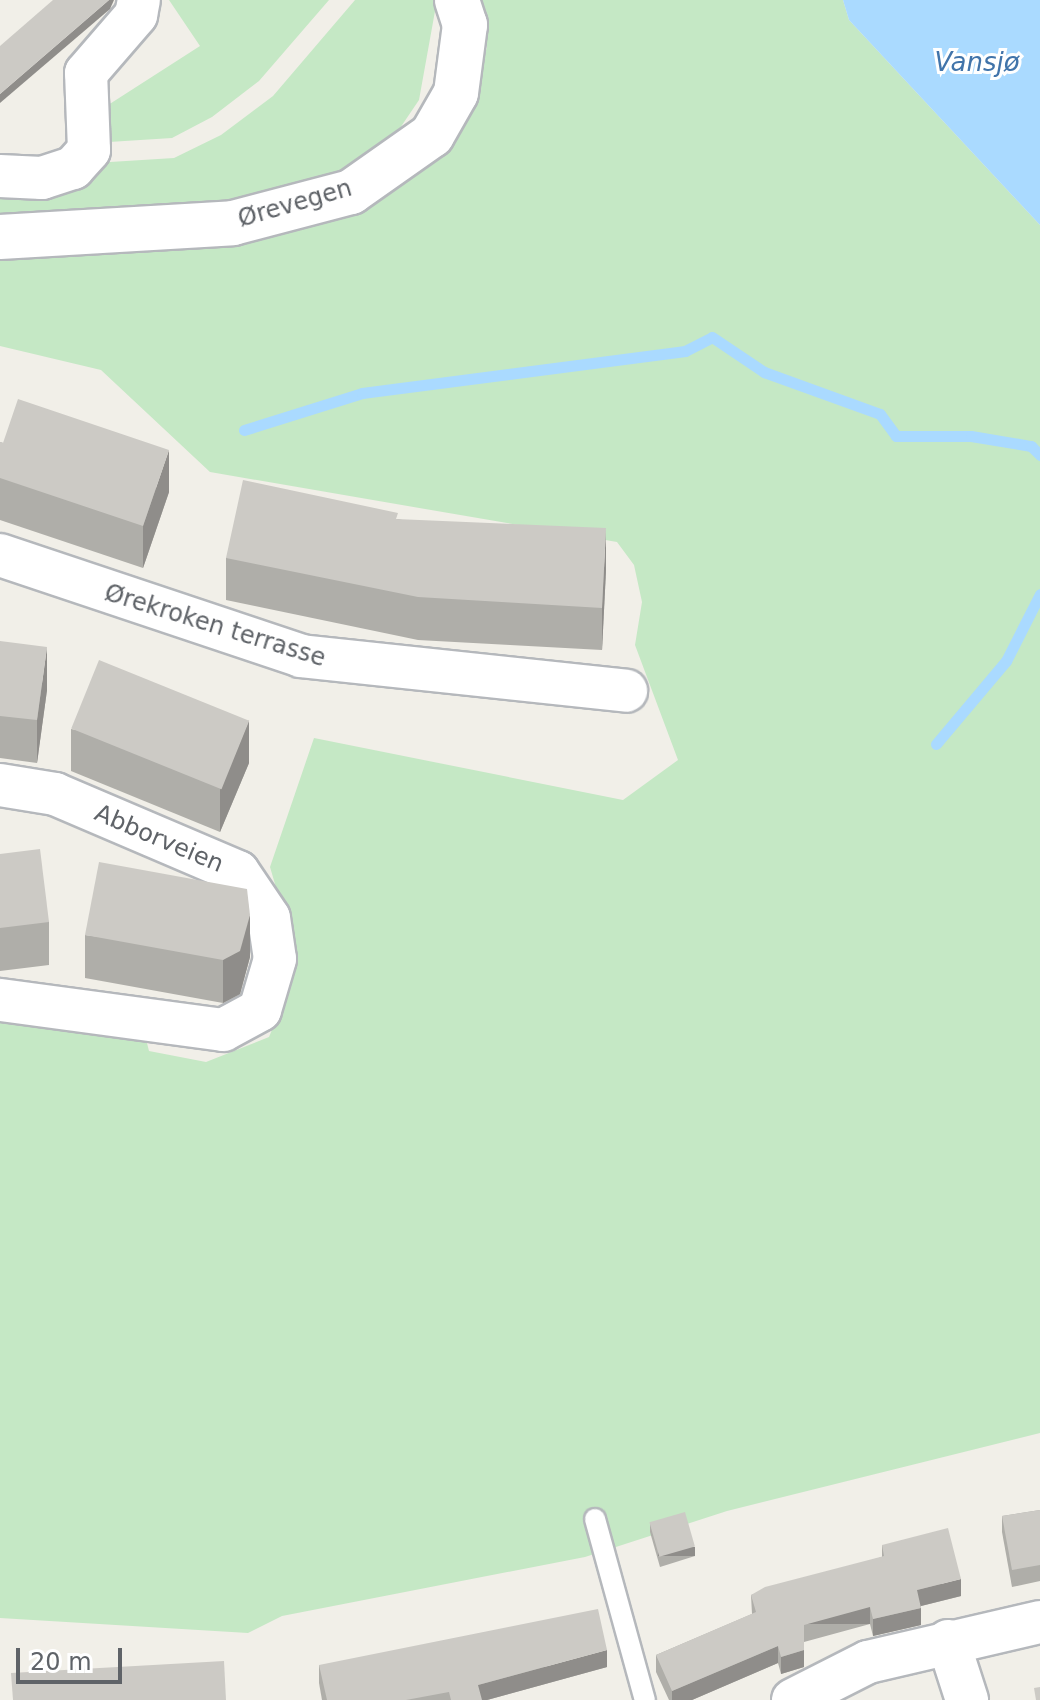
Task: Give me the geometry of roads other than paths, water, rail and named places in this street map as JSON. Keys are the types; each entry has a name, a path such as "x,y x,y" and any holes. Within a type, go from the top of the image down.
{"street":[{"path":"0,176 42,178 73,168 89,150 86,73 136,15 139,0"},
{"name":"Ørevegen","path":"0,237 233,223 351,192 432,135 456,93 465,25 457,0"},
{"name":"Ørekroken terrasse","path":"0,555 301,656 626,691"},
{"name":"Abborveien","path":"0,785 55,794 238,872 269,918 275,959 260,1010 223,1030 0,1000"},
{"path":"793,1700 868,1662 1040,1622"},
{"path":"948,1641 967,1700"}],"lane":[{"path":"595,1519 645,1700"}],"water":[{"name":"Vansjø","path":"843,0 1040,0 1040,225 849,20"}],"waterway":[{"path":"244,430 362,393 685,351 712,337 764,372 880,414 896,436 971,436 1031,446 1040,455"},
{"path":"936,744 1006,661 1040,594"}]}
